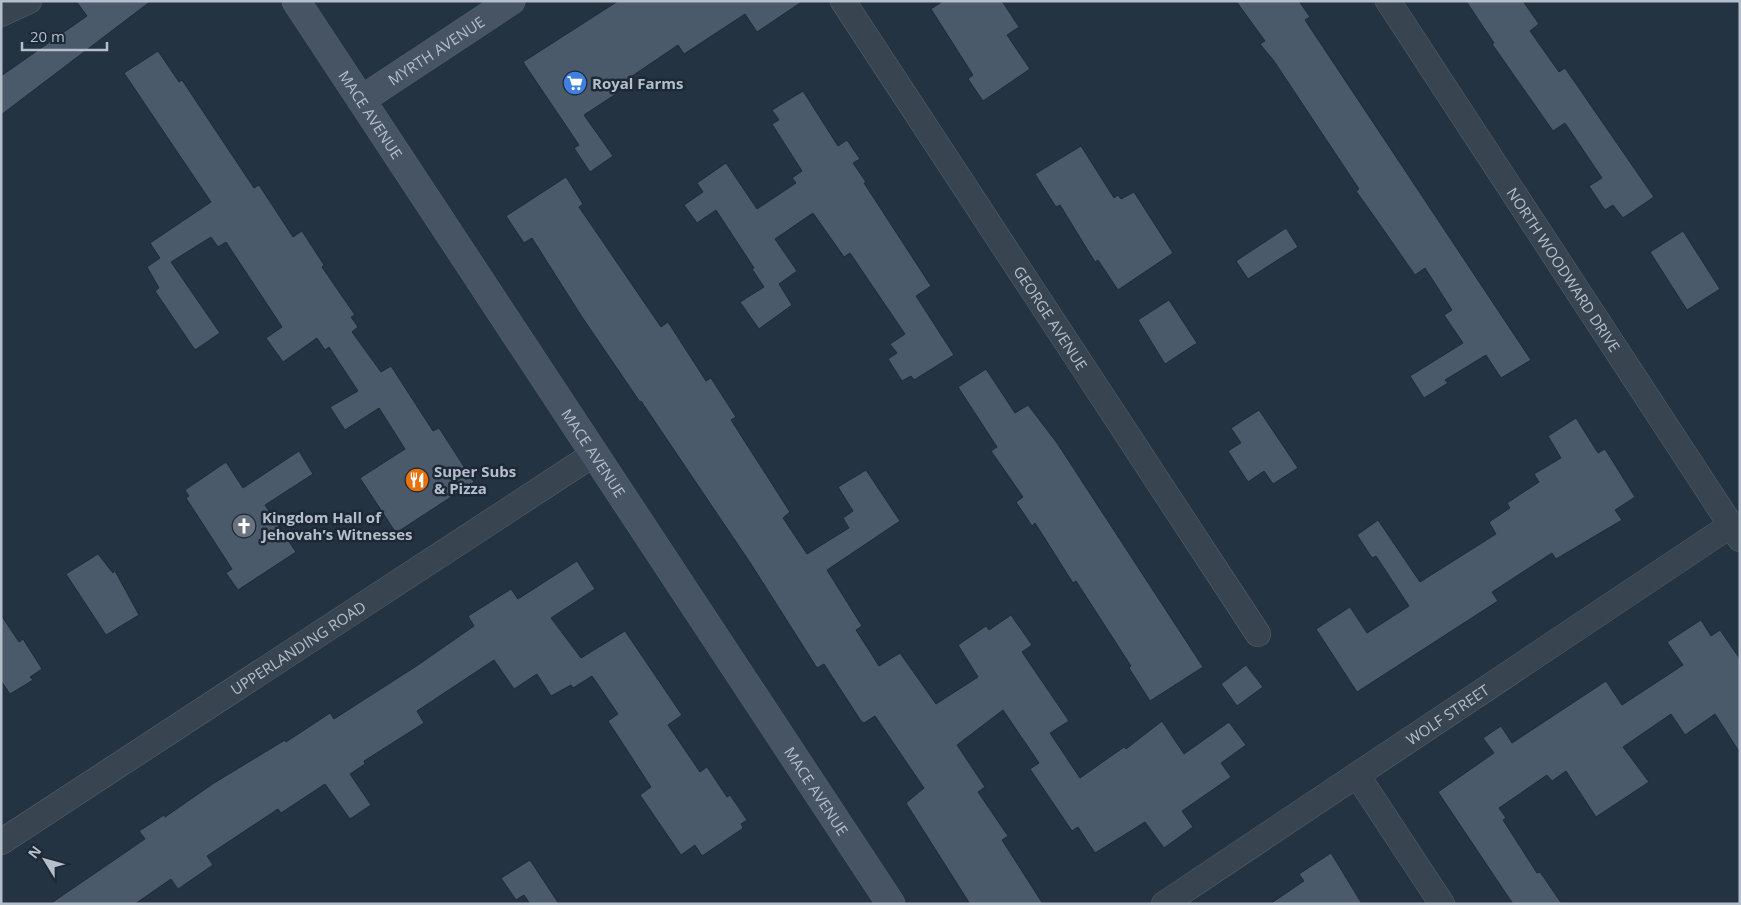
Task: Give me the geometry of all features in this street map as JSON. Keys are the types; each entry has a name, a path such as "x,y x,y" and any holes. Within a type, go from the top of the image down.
{"main road":[{"name":"MACE AVENUE","path":"296,1 891,904"},
{"name":"MYRTH AVENUE","path":"361,100 511,1"}],"street":[{"path":"1,14 29,1"},
{"name":"GEORGE AVENUE","path":"843,1 1258,634"},
{"name":"NORTH WOODWARD DRIVE","path":"1388,1 1735,532"},
{"name":"UPPERLANDING ROAD","path":"1,842 594,454"},
{"name":"WOLF STREET","path":"1164,904 1357,775 1735,532"},
{"path":"1357,775 1442,904"}],"building":[{"path":"76,1 151,1 1,115 1,76 87,16"},
{"path":"618,1 803,1 757,32 745,14 684,54 678,45 616,87 619,92 584,115 613,156 590,172 574,148 579,145 523,62"},
{"path":"943,1 1002,1 1019,27 1007,35 1030,69 983,101 968,79 973,75 931,9"},
{"path":"1236,1 1299,1 1310,17 1305,20 1531,360 1501,378 1486,355 1445,380 1448,383 1424,398 1410,376 1463,343 1444,315 1452,310 1425,268 1415,275 1356,191 1359,189 1274,61 1260,44 1265,41"},
{"path":"1466,1 1523,1 1539,24 1530,31 1559,72 1565,68 1654,197 1623,218 1613,205 1605,210 1589,186 1602,178 1565,123 1553,131 1492,44 1494,43"},
{"path":"158,51 179,82 182,80 254,188 259,185 293,237 302,231 324,265 322,267 355,315 351,317 358,327 352,332 381,372 391,366 433,431 439,428 474,482 396,533 360,478 405,449 379,408 345,430 330,407 358,391 329,347 325,350 317,338 283,362 266,338 282,327 226,242 218,247 211,237 171,262 220,333 195,350 155,291 159,288 147,267 160,258 150,243 211,202 124,73"},
{"path":"803,91 838,146 847,140 860,159 853,163 866,182 864,183 931,286 916,296 954,355 914,380 911,376 902,381 888,359 897,353 890,344 905,334 850,253 844,257 813,213 775,239 797,271 779,284 792,305 759,329 740,302 764,287 752,269 754,268 716,210 697,223 684,205 703,192 697,183 726,163 757,209 796,183 792,178 802,171 772,124 779,120 772,110"},
{"path":"1081,146 1114,198 1118,195 1121,199 1134,192 1173,253 1118,290 1098,260 1095,262 1060,205 1056,207 1035,174"},
{"path":"566,177 583,204 579,207 661,327 668,322 706,381 711,378 736,417 731,420 790,512 783,518 807,554 849,528 843,518 853,511 838,487 866,470 900,521 827,570 862,626 856,630 879,666 900,653 936,704 978,677 958,645 986,626 989,630 1011,615 1032,645 1022,652 1069,721 1050,733 1080,778 1124,747 1126,749 1162,721 1184,754 1229,722 1246,745 1221,763 1231,777 1182,811 1193,827 1164,848 1145,822 1095,853 1078,827 1072,831 1030,769 1039,763 1003,710 957,745 985,787 978,792 1008,836 1002,840 1043,904 970,904 906,803 924,788 875,716 864,723 861,721 824,664 817,668 751,564 582,317 532,238 524,243 506,216"},
{"path":"1286,228 1298,247 1248,279 1236,261"},
{"path":"1683,231 1720,289 1687,310 1650,252"},
{"path":"1169,300 1197,343 1165,364 1138,320"},
{"path":"986,369 1015,413 1028,405 1057,443 1203,667 1150,701 1129,668 1131,666 1076,581 1073,583 1035,523 1032,526 1016,502 1023,497 991,451 997,447 958,387"},
{"path":"1259,410 1298,468 1273,484 1264,471 1248,482 1228,451 1241,443 1231,428"},
{"path":"1576,418 1598,453 1605,449 1635,497 1615,510 1622,520 1556,559 1552,553 1492,592 1498,601 1357,692 1316,629 1350,607 1367,633 1409,606 1376,556 1372,558 1357,535 1378,520 1420,582 1496,534 1489,522 1510,508 1507,503 1539,482 1534,474 1561,458 1548,436"},
{"name":"Kingdom Hall of Jehovah’s Witnesses","path":"299,451 313,474 265,505 296,552 238,590 226,573 232,569 186,498 189,496 185,490 226,462 243,488"},
{"path":"98,554 113,573 115,571 139,615 106,635 66,574"},
{"path":"577,561 595,589 551,618 581,658 625,631 682,715 668,725 700,772 707,767 727,797 730,795 747,820 741,824 742,829 702,856 695,845 681,855 640,795 651,787 608,721 618,714 592,676 573,688 571,685 551,696 537,674 514,689 494,660 417,711 424,723 364,761 365,764 350,774 371,805 350,819 325,784 281,813 278,809 207,856 213,865 178,889 171,879 135,904 50,904 145,839 139,831 164,815 165,817 214,783 285,740 286,742 330,713 334,719 418,665 474,626 468,616 511,589 518,599"},
{"path":"1,615 19,642 23,639 42,669 30,677 33,680 10,694 1,681"},
{"path":"1701,620 1711,636 1720,630 1740,659 1740,753 1715,714 1685,735 1671,714 1623,747 1649,782 1596,817 1566,771 1552,781 1547,775 1499,808 1506,818 1503,820 1537,873 1540,872 1562,904 1513,904 1438,792 1494,753 1483,738 1501,726 1512,743 1606,681 1622,705 1683,665 1667,642"},
{"path":"1246,665 1263,687 1237,706 1221,684"},
{"path":"1331,853 1362,904 1270,904 1304,881 1299,874"},
{"path":"530,860 559,904 530,904 524,895 516,900 501,878"}],"place":[{"name":"Royal Farms","path":"575,83"},
{"name":"Super Subs & Pizza","path":"417,480"},
{"name":"Kingdom Hall of Jehovah’s Witnesses","path":"244,526"}]}
